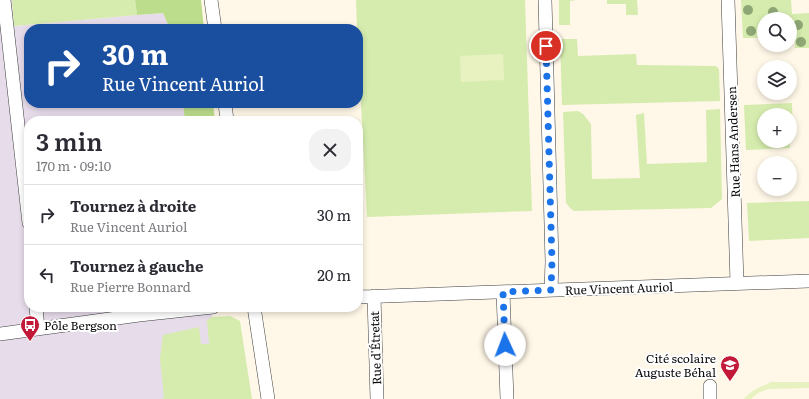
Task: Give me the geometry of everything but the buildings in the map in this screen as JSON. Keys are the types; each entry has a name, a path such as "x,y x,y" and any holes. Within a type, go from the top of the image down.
{"street":[{"path":"4,0 24,178"},
{"path":"211,0 214,24"},
{"path":"545,0 552,262 551,290"},
{"name":"Rue Hans Andersen","path":"728,0 737,283"},
{"name":"Rue Vincent Auriol","path":"363,297 809,281"},
{"path":"503,292 506,399"},
{"name":"Rue d'Étretat","path":"374,296 377,399"},
{"path":"36,312 38,329"},
{"path":"0,334 167,312"},
{"path":"255,312 268,399"}],"shaded area":[{"path":"0,0 12,0 14,26 24,25 24,108 184,108 184,116 24,116 24,312 212,312 221,371 219,399 0,399"},
{"path":"163,13 168,24 37,24"}],"green space":[{"path":"12,0 135,0 137,15 14,26"},
{"path":"135,0 201,0 203,24 168,24 163,13 137,15"},
{"path":"356,0 525,0 532,211 367,217 363,116 362,116 361,108 363,108 363,24 357,24"},
{"path":"559,0 577,0 570,1 570,25 559,25"},
{"path":"607,0 637,0 638,15 626,15 626,4 607,4"},
{"path":"741,0 791,0 792,12 757,12 757,38 743,38"},
{"path":"809,13 809,48 797,48 797,14"},
{"path":"560,39 577,39 578,56 636,54 637,65 716,66 719,69 720,101 562,105"},
{"path":"503,54 504,80 461,82 460,56"},
{"path":"792,103 792,108 757,108 757,148 790,148 746,150 744,105"},
{"path":"184,108 214,108 214,116 184,116"},
{"path":"720,109 722,199 711,208 574,211 566,203 563,112 578,111 583,114 591,124 592,179 640,178 636,115 644,113 647,164 707,162 706,110"},
{"path":"809,201 809,238 749,241 747,203"},
{"path":"230,316 240,321 252,399 161,399 164,398 160,358 163,335 199,327 201,344 209,344 207,320 212,317"},
{"path":"771,382 809,382 809,388 768,389 758,393 751,399 744,399 753,391"}],"place":[{"name":"Pôle Bergson","path":"30,342"},
{"name":"Cité scolaire Auguste Béhal","path":"730,382"}],"route":[{"path":"505,345 503,292 551,290 552,262 546,46"}]}
